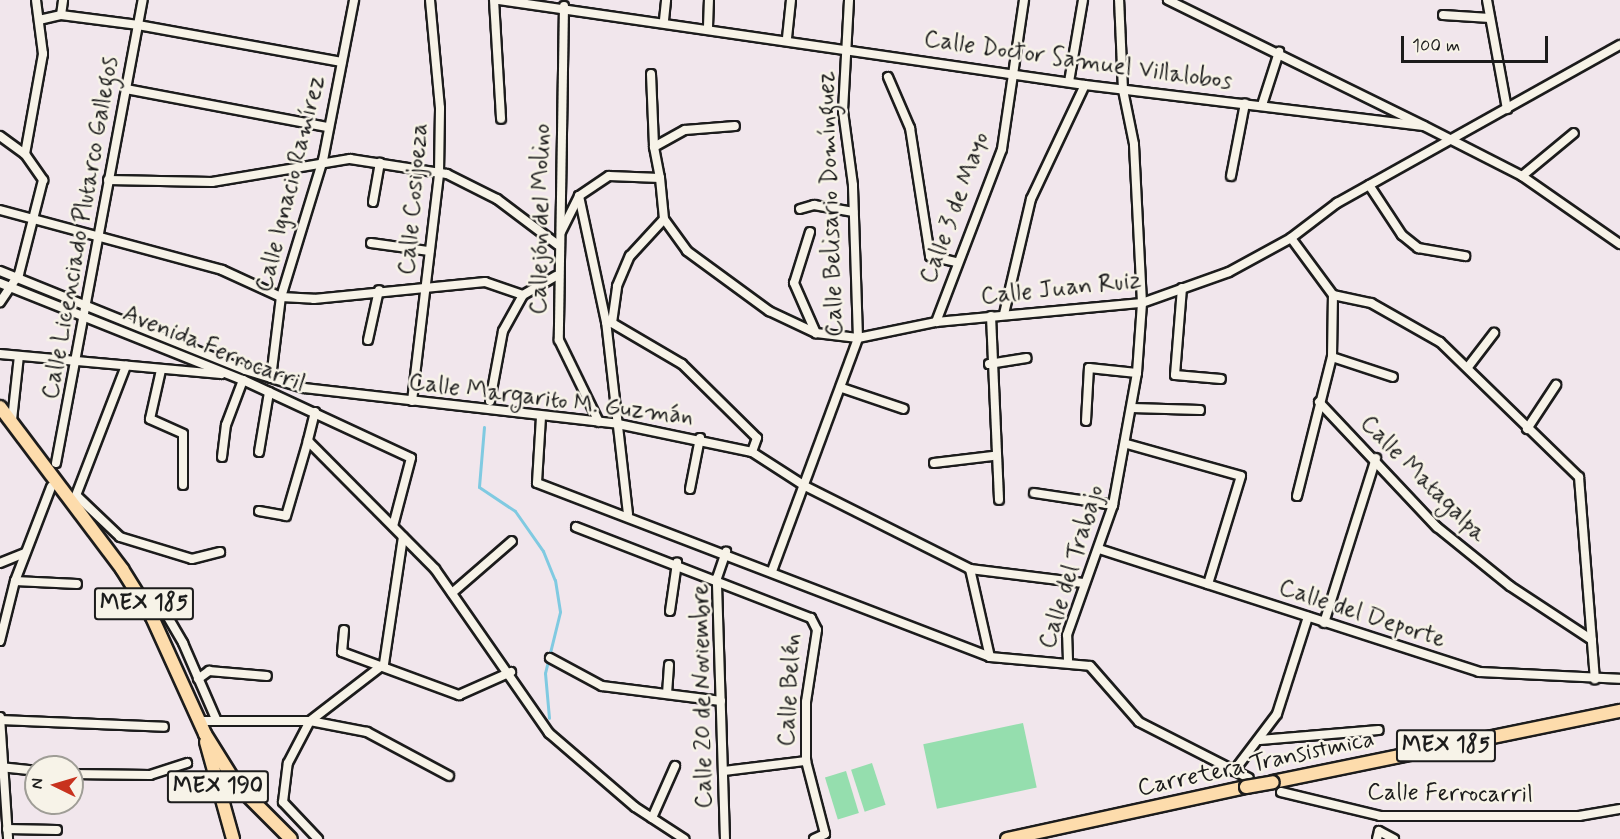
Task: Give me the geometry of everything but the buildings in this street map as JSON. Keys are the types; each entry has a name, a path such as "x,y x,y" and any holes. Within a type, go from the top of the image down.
{"main road":[{"name":"MEX 185","path":"0,407 75,497 152,617 205,734 244,794 291,839"},
{"name":"Carretera Transistmica","path":"1007,839 1247,783 1273,782 1620,711"},
{"name":"MEX 190","path":"205,734 233,839"}],"street":[{"path":"24,154 43,54 36,0"},
{"path":"61,15 63,0"},
{"name":"Calle Licenciado Plutarco Gallegos","path":"56,463 78,360 97,238 143,0"},
{"name":"Calle Ignacio Ramírez","path":"271,378 281,297 323,160 354,0"},
{"name":"Calle Cosijoeza","path":"412,401 439,173 440,108 430,0"},
{"path":"494,0 501,119"},
{"name":"Calle Doctor Samuel Villalobos","path":"499,0 560,4 846,46 1085,85 1424,126 1522,176 1620,244"},
{"path":"664,20 666,0"},
{"path":"708,27 709,0"},
{"path":"787,38 791,0"},
{"name":"Calle Belisario Domínguez","path":"772,571 842,388 858,338 853,212 844,84 849,0"},
{"name":"Calle 3 de Mayo","path":"936,322 956,262 1002,149 1024,0"},
{"path":"1069,82 1083,0"},
{"name":"Calle del Trabajo","path":"541,417 537,483 628,514 726,552 898,626 990,657 1026,664 1068,660 1067,635 1083,583 1099,549 1113,505 1127,444 1137,373 1142,303 1134,144 1124,90 1119,0"},
{"path":"1168,0 1279,52 1424,126"},
{"path":"1487,0 1507,109"},
{"name":"Callejón del Molino","path":"560,4 559,236 556,276 559,340 599,422"},
{"path":"39,20 61,15 138,25 342,62"},
{"path":"1443,15 1490,18"},
{"name":"Calle Juan Ruiz","path":"664,219 687,251 793,326 816,333 858,338 936,322 1142,303 1229,272 1291,238 1369,185 1620,45"},
{"path":"1262,105 1279,52"},
{"path":"609,322 617,286 630,256 664,219 654,147 651,74"},
{"path":"888,77 910,129 930,256 956,262"},
{"path":"1004,314 1031,198 1085,85"},
{"path":"126,89 328,127"},
{"path":"1231,176 1245,103"},
{"path":"654,147 685,130 735,126"},
{"path":"1522,176 1574,133"},
{"path":"0,136 24,154 43,180 37,219 16,277 4,285 0,302"},
{"path":"108,180 212,182 323,160 380,163 439,173 497,199 558,245"},
{"path":"373,202 380,163"},
{"path":"559,236 579,195 609,176 660,178"},
{"path":"1369,185 1402,235 1418,248 1466,256"},
{"path":"579,195 609,322 628,514"},
{"path":"800,209 814,204 853,212"},
{"path":"0,210 222,270 281,297 314,299 379,290 485,282 524,296"},
{"name":"Calle Belisario Domínguez","path":"810,232 794,283 816,333"},
{"path":"1291,238 1333,295 1332,357 1297,496"},
{"path":"371,243 429,251"},
{"name":"Calle Margarito M. Guzmán","path":"0,271 271,378 322,392 618,424 700,438 752,452 805,486 970,569 1083,583"},
{"path":"490,401 503,330 524,296 556,276"},
{"name":"Avenida Ferrocarril","path":"4,285 243,380 411,458 393,526"},
{"path":"1182,288 1175,375 1221,379"},
{"path":"368,340 379,290"},
{"path":"1333,295 1371,303 1415,325 1468,367 1527,429 1579,477 1595,679"},
{"path":"991,316 989,364 993,456 999,500"},
{"path":"609,322 682,364 757,438 752,452"},
{"path":"1468,367 1494,333"},
{"path":"0,354 226,374"},
{"path":"12,420 19,356"},
{"path":"1332,357 1393,377"},
{"path":"989,364 1027,358"},
{"path":"126,366 99,426 75,497 120,537 192,559 220,552"},
{"path":"1086,421 1089,368 1137,373"},
{"path":"161,370 150,419 183,434 183,485"},
{"path":"222,457 226,425 243,380"},
{"path":"1527,429 1556,385"},
{"path":"842,388 903,409"},
{"path":"259,452 269,392"},
{"name":"Calle Matagalpa","path":"1319,402 1376,458 1437,527 1510,586 1592,640"},
{"path":"1132,408 1200,410"},
{"path":"260,511 286,516 315,412"},
{"path":"690,489 700,438"},
{"path":"308,441 393,526 452,593 510,672 549,733 652,818 684,839"},
{"path":"1127,444 1241,477 1208,584"},
{"path":"934,463 993,456"},
{"path":"1324,622 1376,458"},
{"path":"0,641 15,581 51,487"},
{"path":"1034,493 1113,505"},
{"path":"576,527 717,578"},
{"path":"318,839 284,802 288,763 310,721 384,664 403,537"},
{"path":"452,593 512,541"},
{"name":"Calle del Deporte","path":"1099,549 1479,672 1620,679"},
{"name":"Calle 20 de Noviembre","path":"725,839 717,578 726,552"},
{"path":"0,553 25,553"},
{"path":"0,563 14,554"},
{"path":"670,611 677,563"},
{"path":"970,569 990,657"},
{"name":"Calle Belén","path":"717,578 811,618 817,630 806,702 806,761 825,834 814,839"},
{"path":"15,581 77,584"},
{"path":"155,595 216,719"},
{"path":"1234,771 1260,740 1277,714 1308,617"},
{"path":"344,630 342,652 384,664 459,695 510,672"},
{"path":"550,658 602,686 721,701"},
{"path":"1068,660 1090,666 1140,722 1234,771 1247,783"},
{"path":"667,694 669,665"},
{"path":"198,679 209,671 267,676"},
{"path":"8,839 0,718 164,727"},
{"path":"200,721 216,719 310,721 367,732 449,776"},
{"path":"1260,740 1379,730"},
{"path":"724,771 806,761"},
{"path":"84,774 150,775 187,763"},
{"path":"652,818 675,766"},
{"path":"2,767 24,770"},
{"name":"Calle Ferrocarril","path":"1281,792 1380,816 1579,816 1620,809"},
{"path":"1380,816 1378,835 1394,839"},
{"path":"7,829 57,830"}],"green space":[{"path":"1023,723 1037,788 937,809 923,744"},
{"path":"872,763 886,805 865,812 851,770"},
{"path":"846,771 859,813 838,820 825,777"}],"waterway":[{"path":"484,427 479,487 515,511 543,551 555,580 560,612 545,673 549,718"}]}
